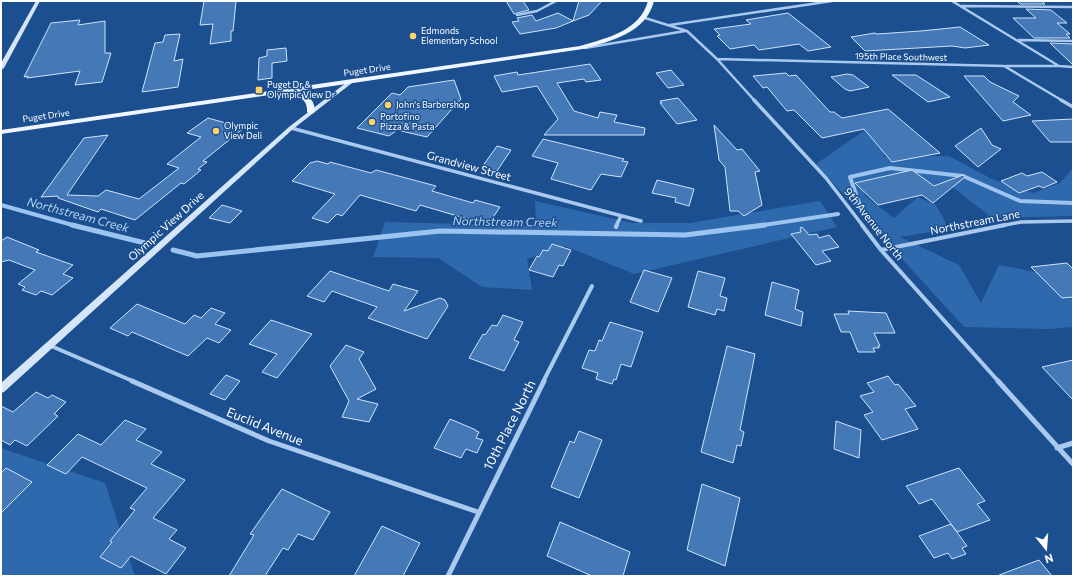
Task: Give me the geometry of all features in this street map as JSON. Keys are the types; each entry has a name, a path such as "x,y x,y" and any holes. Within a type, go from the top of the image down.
{"main road":[{"path":"1,68 38,1"},
{"path":"581,48 612,39 635,26 645,18 650,10 651,1"},
{"name":"Puget Drive","path":"1,132 349,83 581,48"},
{"name":"Olympic View Drive","path":"1,389 51,346 291,128 349,83"},
{"path":"293,91 307,98 312,106 312,112"}],"street":[{"path":"517,15 538,11 556,1"},
{"path":"667,25 832,1"},
{"path":"952,1 1019,40 1059,66"},
{"path":"962,6 1073,7"},
{"name":"9th Avenue North","path":"645,18 687,31 717,59 826,178 881,250 1057,448 1073,464"},
{"name":"Puget Drive","path":"581,48 687,31"},
{"path":"1019,40 1073,41"},
{"name":"195th Place Southwest","path":"717,59 1004,66 1073,107"},
{"path":"1004,66 1073,66"},
{"name":"Grandview Street","path":"291,128 642,221"},
{"path":"616,227 621,216"},
{"name":"Northstream Lane","path":"881,250 1021,222 1073,221"},
{"name":"10th Place North","path":"448,576 478,512 592,286"},
{"name":"Euclid Avenue","path":"51,346 269,441 478,512"},
{"path":"1057,448 1073,444"}],"shaded area":[{"path":"871,126 885,157 949,156 992,179 1033,193 1060,183 1073,168 1073,216 992,218 954,188 906,182 862,184 865,196 894,218 918,197 936,205 949,229 900,237 959,265 981,303 999,265 1041,273 1073,282 1073,327 1049,329 964,327 816,164"},
{"path":"535,201 632,223 690,223 820,201 837,227 634,274 565,246 527,259 532,290 482,287 438,258 373,257 385,222 536,226"},
{"path":"1,448 105,483 135,576 1,576"}],"building":[{"path":"204,1 236,1 233,31 231,31 231,41 210,44 213,24 200,25"},
{"path":"506,1 523,1 529,10 514,14"},
{"path":"579,1 602,1 589,15 573,21"},
{"path":"1017,1 1042,1 1045,4 1020,4"},
{"path":"1026,9 1051,10 1067,23 1057,23 1070,34 1066,34 1070,38 1034,38 1013,18 1036,18"},
{"path":"558,13 573,21 556,28 520,34 512,22 519,21 517,18 532,15 536,21"},
{"path":"788,13 831,47 808,51 799,44 759,50 754,45 730,49 717,36 720,35 714,29 751,24 746,20"},
{"path":"80,20 78,25 105,21 105,53 111,53 102,82 75,85 80,71 27,78 28,76 24,77 51,23"},
{"path":"960,27 989,45 965,48 952,46 865,51 851,37 875,33 921,31"},
{"path":"180,34 174,61 183,59 178,87 142,92 155,43 163,42 165,35"},
{"path":"1050,43 1073,44 1073,64 1072,64"},
{"path":"286,48 287,61 272,63 272,78 258,80 259,58 267,56 267,50"},
{"path":"590,64 601,80 586,82 584,79 557,83 574,111 598,118 600,112 617,115 614,122 645,128 644,135 544,135 558,119 537,86 502,92 494,76 517,72 518,75"},
{"path":"671,70 684,85 668,88 656,73"},
{"path":"786,73 789,76 796,75 830,112 834,112 842,118 888,109 940,153 892,162 864,129 822,138 794,110 787,111 767,87 763,88 753,76"},
{"path":"847,74 853,75 869,87 850,91 845,89 831,77"},
{"path":"892,75 916,75 950,97 928,102"},
{"path":"964,76 984,76 990,82 1019,96 1013,102 1031,115 1003,121"},
{"path":"454,80 461,99 427,137 397,130 389,136 357,128 392,93 400,95 408,87"},
{"path":"678,98 697,120 677,124 660,103 662,103 660,101"},
{"path":"208,118 244,128 203,161 207,162 198,169 201,170 184,184 181,183 135,220 101,209 98,212 58,198 58,196 41,197 84,138 108,135 67,195 98,196 106,190 139,199 179,168 167,164 201,137 187,133"},
{"path":"1073,119 1073,142 1050,142 1032,121"},
{"path":"714,125 737,150 742,149 760,171 755,172 762,205 744,216 738,211 730,211 725,167 719,160"},
{"path":"981,128 992,145 1001,149 978,167 955,146"},
{"path":"543,139 624,159 622,161 628,162 621,177 601,174 591,190 551,179 558,163 532,156"},
{"path":"497,146 511,150 497,171 482,167"},
{"path":"317,161 328,164 330,162 371,173 376,170 436,186 432,191 473,203 475,200 500,207 488,225 420,205 416,211 360,195 342,216 337,214 328,223 312,218 335,194 292,181 310,163"},
{"path":"912,170 934,186 963,175 965,177 933,203 922,195 878,205 855,183"},
{"path":"1042,172 1057,182 1043,188 1039,186 1019,193 1001,181 1022,173 1027,176"},
{"path":"657,180 694,189 689,206 675,202 676,198 652,193"},
{"path":"222,205 242,211 230,223 209,218"},
{"path":"802,227 809,235 817,234 819,238 829,235 839,247 822,251 831,261 816,265 791,234 801,232 800,228"},
{"path":"7,237 39,250 36,252 73,265 63,274 73,278 52,295 41,291 36,295 22,290 25,287 18,284 35,270 9,260 1,262 1,241"},
{"path":"552,244 571,250 563,266 559,265 553,277 529,270 537,256 539,257 543,250 548,251"},
{"path":"1067,263 1073,269 1073,297 1062,298 1031,267"},
{"path":"644,270 672,278 658,312 630,302"},
{"path":"330,271 389,291 393,284 418,291 404,311 440,298 445,300 448,306 427,339 368,318 377,307 332,291 324,302 307,296"},
{"path":"698,271 725,278 720,296 727,298 724,311 717,309 715,315 688,307"},
{"path":"772,282 799,290 795,309 803,312 801,326 765,315"},
{"path":"137,304 185,324 194,315 201,318 211,308 225,313 215,324 231,330 219,343 207,338 188,356 132,332 128,336 110,328"},
{"path":"848,311 886,313 895,333 874,333 880,346 878,346 879,348 873,348 875,352 858,352 850,332 841,332 834,314 849,314"},
{"path":"503,315 523,322 514,340 519,342 504,371 469,358 483,334 485,335 492,325 497,326"},
{"path":"271,320 312,334 277,378 262,372 277,354 249,344"},
{"path":"610,322 643,332 631,367 621,364 616,380 614,379 612,384 596,379 598,373 582,368 589,350 595,351 599,340 602,341"},
{"path":"346,345 364,352 359,359 376,389 357,399 378,404 369,422 342,417 349,401 330,366"},
{"path":"727,346 755,354 740,430 744,432 741,446 737,445 733,463 701,452"},
{"path":"1073,360 1073,400 1042,367"},
{"path":"226,375 240,381 225,400 210,394"},
{"path":"888,376 895,385 898,384 916,406 905,409 918,429 882,440 864,415 873,412 860,396 874,392 867,383"},
{"path":"36,392 48,398 52,395 66,402 54,414 58,416 27,446 15,440 10,445 1,440 1,406 13,412"},
{"path":"450,419 479,432 476,438 483,440 477,453 466,449 461,458 434,448"},
{"path":"125,420 146,429 136,440 162,452 151,464 185,480 153,518 177,530 169,539 186,548 166,574 131,556 121,568 100,557 112,542 110,541 135,510 130,508 147,488 82,457 66,474 47,465 78,434 101,445"},
{"path":"836,421 861,430 859,458 834,449"},
{"path":"579,431 602,440 579,498 551,487 570,441 574,443"},
{"path":"6,468 32,482 1,513 1,473"},
{"path":"959,468 985,501 977,504 990,520 957,532 932,499 919,504 906,486"},
{"path":"702,484 740,498 725,566 687,550"},
{"path":"282,489 330,512 313,540 298,534 288,550 283,548 265,576 229,576 254,535 250,534"},
{"path":"560,522 630,552 623,576 592,576 547,556"},
{"path":"951,524 967,546 962,548 966,554 952,559 948,553 934,558 919,536"},
{"path":"382,526 420,543 403,576 354,576"},
{"path":"1039,560 1052,576 999,576 999,575"}],"waterway":[{"name":"Northstream Creek","path":"861,209 850,177 890,168 963,176 1020,201 1073,203"},
{"name":"Northstream Creek","path":"1,205 76,226"},
{"name":"Northstream Creek","path":"757,226 838,214"},
{"name":"Northstream Creek","path":"757,226 765,225"},
{"name":"Northstream Creek","path":"76,226 149,244"},
{"name":"Northstream Creek","path":"173,250 197,256 440,231 685,235 757,226"}],"place":[{"name":"Edmonds Elementary School","path":"413,36"},
{"name":"Puget Dr & Olympic View Dr","path":"259,90"},
{"name":"John's Barbershop","path":"388,105"},
{"name":"Portofino Pizza & Pasta","path":"372,122"},
{"name":"Olympic View Deli","path":"216,131"}]}
